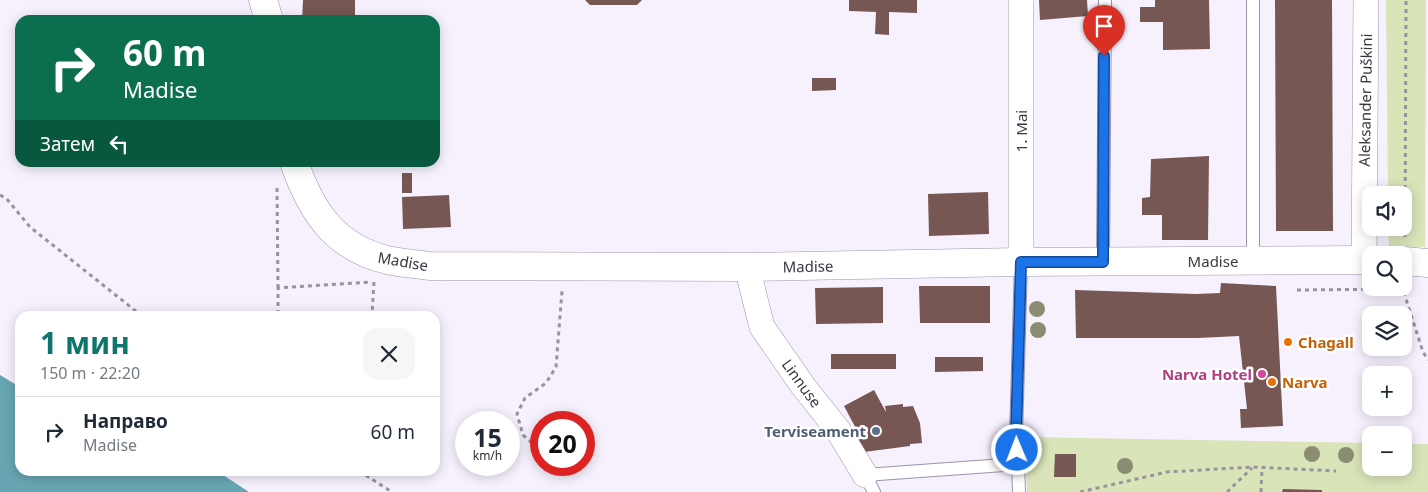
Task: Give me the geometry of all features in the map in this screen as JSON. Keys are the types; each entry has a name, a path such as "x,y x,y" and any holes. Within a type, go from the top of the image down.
{"street":[{"path":"263,0 268,15"},
{"name":"1. Mai","path":"1021,0 1021,262"},
{"name":"Aleksander Puškini","path":"1366,0 1368,246"},
{"name":"Madise","path":"286,172 303,188 315,210 332,232 347,243 368,254 388,260 429,266 747,267 1021,262 1362,260"},
{"path":"1412,253 1428,263"},
{"name":"Linnuse","path":"747,267 762,327 803,386 838,430 870,484"}],"lane":[{"path":"1103,262 1105,0"},
{"path":"1253,0 1253,260"},
{"path":"1019,492 1016,436 1021,262"},
{"path":"870,484 1018,464"}],"path":[{"path":"1405,246 1406,0"},
{"path":"278,311 286,172"},
{"path":"0,195 6,198 30,227 136,311"},
{"path":"278,288 382,281"},
{"path":"372,311 374,282"},
{"path":"530,442 523,436 517,414 525,398 546,383 556,367 563,282"},
{"path":"1297,290 1362,289"},
{"path":"1405,296 1423,352 1428,360"},
{"path":"1227,492 1252,467"},
{"path":"1080,492 1167,472 1252,467 1336,471"},
{"path":"1261,492 1262,468"},
{"path":"367,476 392,492"}],"green space":[{"path":"1386,0 1426,0 1425,247 1389,246 1388,236 1412,236 1412,186 1388,186"},
{"path":"1025,437 1362,443 1362,476 1412,476 1412,444 1428,444 1428,492 1027,492"}],"water":[{"path":"0,375 15,384 15,476 225,476 249,492 0,492"}],"building":[{"path":"303,0 355,0 355,15 302,15"},
{"path":"585,0 642,0 637,5 590,5"},
{"path":"849,0 917,0 917,13 889,12 889,35 875,34 876,12 849,11"},
{"path":"1039,0 1087,0 1088,16 1040,20"},
{"path":"1155,0 1209,0 1210,49 1163,50 1163,22 1140,22 1140,7 1155,7"},
{"path":"1275,0 1332,0 1333,231 1276,231"},
{"path":"812,78 836,78 836,90 812,91"},
{"path":"1209,156 1208,240 1162,240 1162,215 1142,215 1142,198 1150,197 1151,159"},
{"path":"402,173 412,173 412,193 402,193"},
{"path":"988,192 989,234 929,236 928,194"},
{"path":"449,195 451,227 403,229 402,197"},
{"path":"1221,283 1276,286 1283,426 1241,428 1240,409 1247,409 1239,336 1076,338 1075,290 1220,293"},
{"path":"919,286 990,286 990,323 920,323"},
{"path":"883,287 883,323 816,324 815,288"},
{"path":"831,354 896,354 896,369 831,369"},
{"path":"935,357 983,357 983,371 935,372"},
{"path":"874,390 886,412 885,406 903,404 903,407 913,406 920,423 922,443 864,452 860,450 859,439 861,438 844,406"},
{"path":"1055,454 1076,454 1076,477 1054,477"},
{"path":"1283,489 1322,490 1322,492 1282,492"}],"place":[{"name":"Chagall","path":"1288,342"},
{"name":"Narva Hotel","path":"1262,374"},
{"name":"Narva","path":"1272,382"},
{"name":"Terviseament","path":"876,431"}],"route":[{"path":"1017,450 1021,262 1103,262 1104,56"}]}
